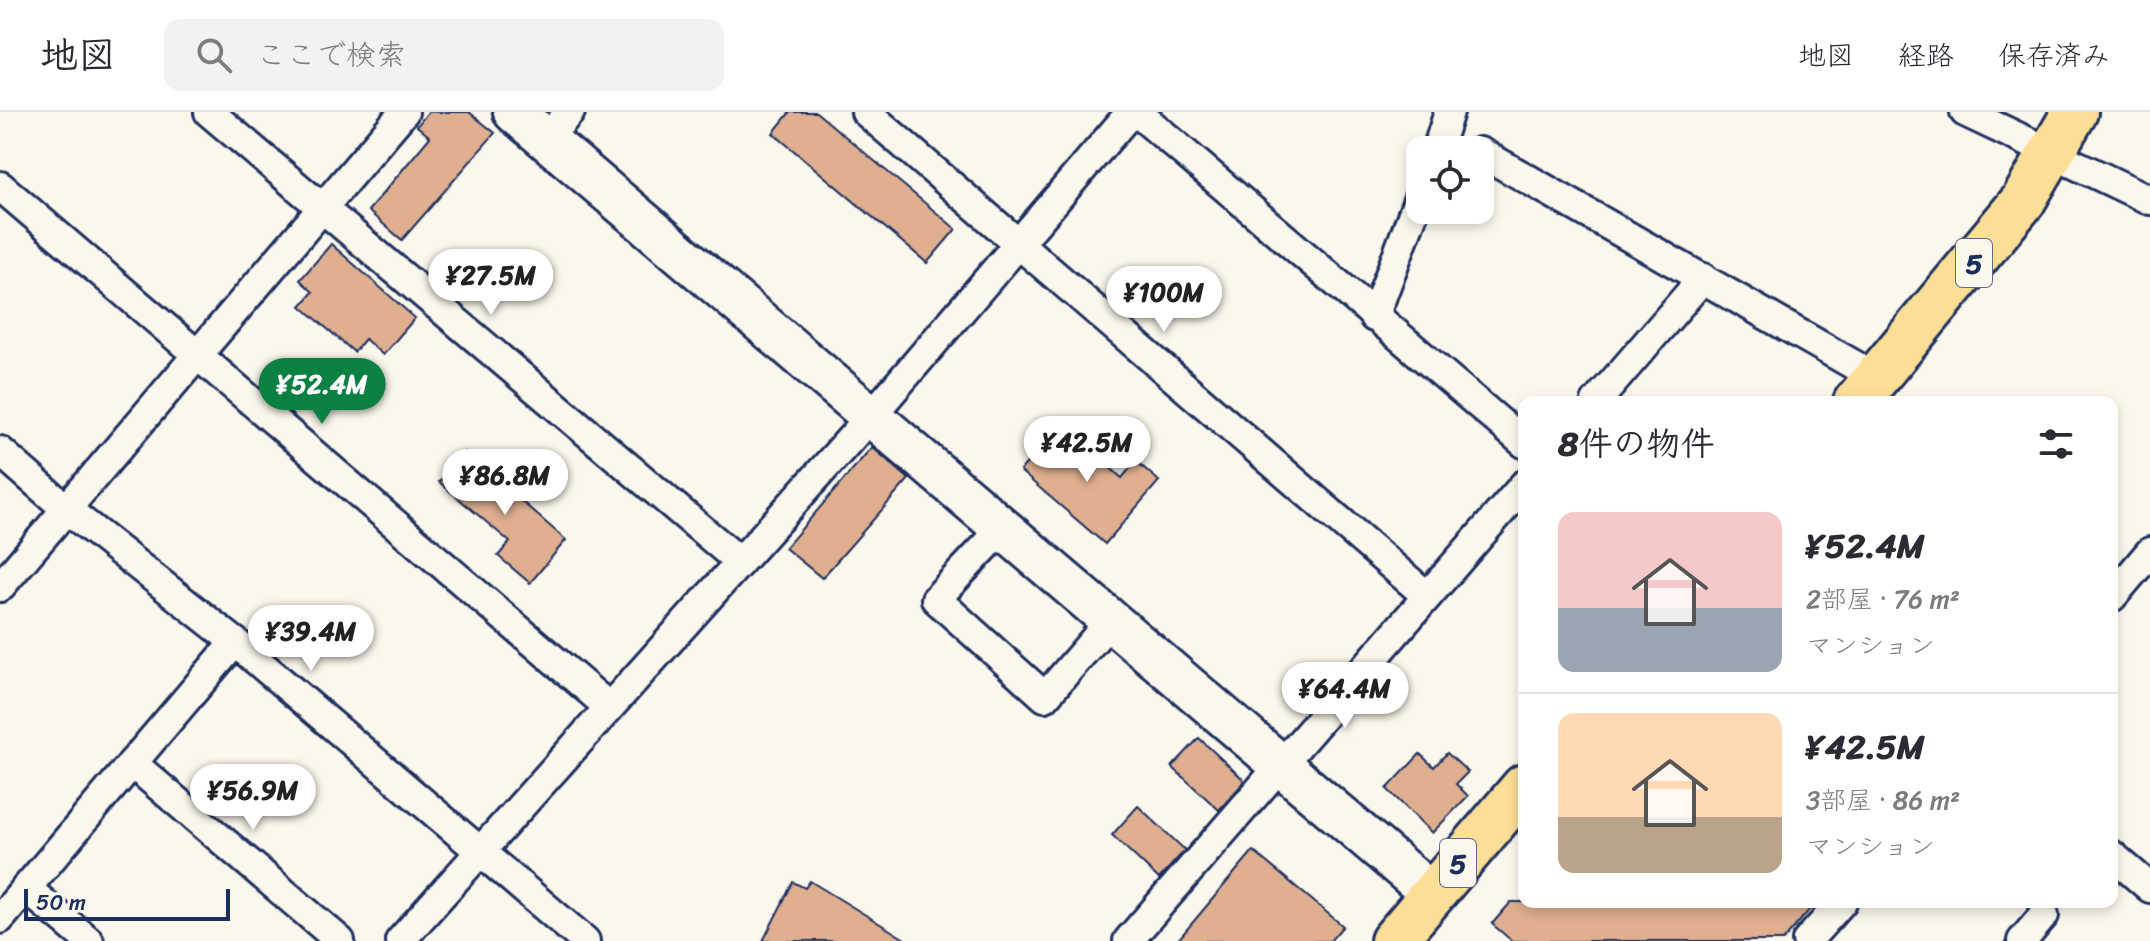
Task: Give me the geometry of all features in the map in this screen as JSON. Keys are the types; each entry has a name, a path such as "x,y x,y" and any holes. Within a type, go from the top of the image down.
{"main road":[{"name":"5","path":"1866,390 2023,201 2075,112"},
{"name":"5","path":"1393,941 1518,794"}],"street":[{"path":"209,112 740,562"},
{"path":"0,587 404,112"},
{"path":"514,112 558,126 871,416 1432,894"},
{"path":"866,112 1427,596"},
{"path":"400,941 871,416 1131,112"},
{"path":"1137,112 1518,438"},
{"path":"1965,112 2150,200"},
{"path":"1494,160 1703,278 1866,390"},
{"path":"0,186 609,707"},
{"path":"1374,317 1409,224"},
{"path":"1601,396 1703,278"},
{"path":"0,451 65,508 235,642 585,941"},
{"path":"1128,941 1518,492"},
{"path":"1003,528 936,599 1045,697 1111,620"},
{"path":"2118,590 2150,552"},
{"path":"0,919 235,642"},
{"path":"132,763 340,941"},
{"path":"2118,860 2150,888"},
{"path":"26,888 89,941"},
{"path":"1811,940 1837,908"},
{"path":"2022,941 2044,915"}],"building":[{"path":"428,112 469,112 495,133 402,240 368,211 430,137 417,126"},
{"path":"790,112 816,112 956,229 927,263 773,133"},
{"path":"331,244 415,318 383,355 365,339 354,352 301,306 313,292 300,280"},
{"path":"1060,424 1122,478 1136,461 1159,481 1105,544 1020,471"},
{"path":"872,447 909,479 822,578 785,548"},
{"path":"465,452 566,540 530,583 498,556 510,542 439,482"},
{"path":"1199,738 1245,781 1219,810 1172,767"},
{"path":"1447,753 1468,772 1456,784 1468,796 1432,833 1387,789 1420,754 1434,767"},
{"path":"1138,806 1185,850 1159,879 1112,835"},
{"path":"1253,851 1343,926 1330,941 1177,941"},
{"path":"810,881 908,941 763,941 793,882 805,888"},
{"path":"1511,902 1518,902 1518,908 1811,908 1783,941 1512,941 1492,924"}]}
